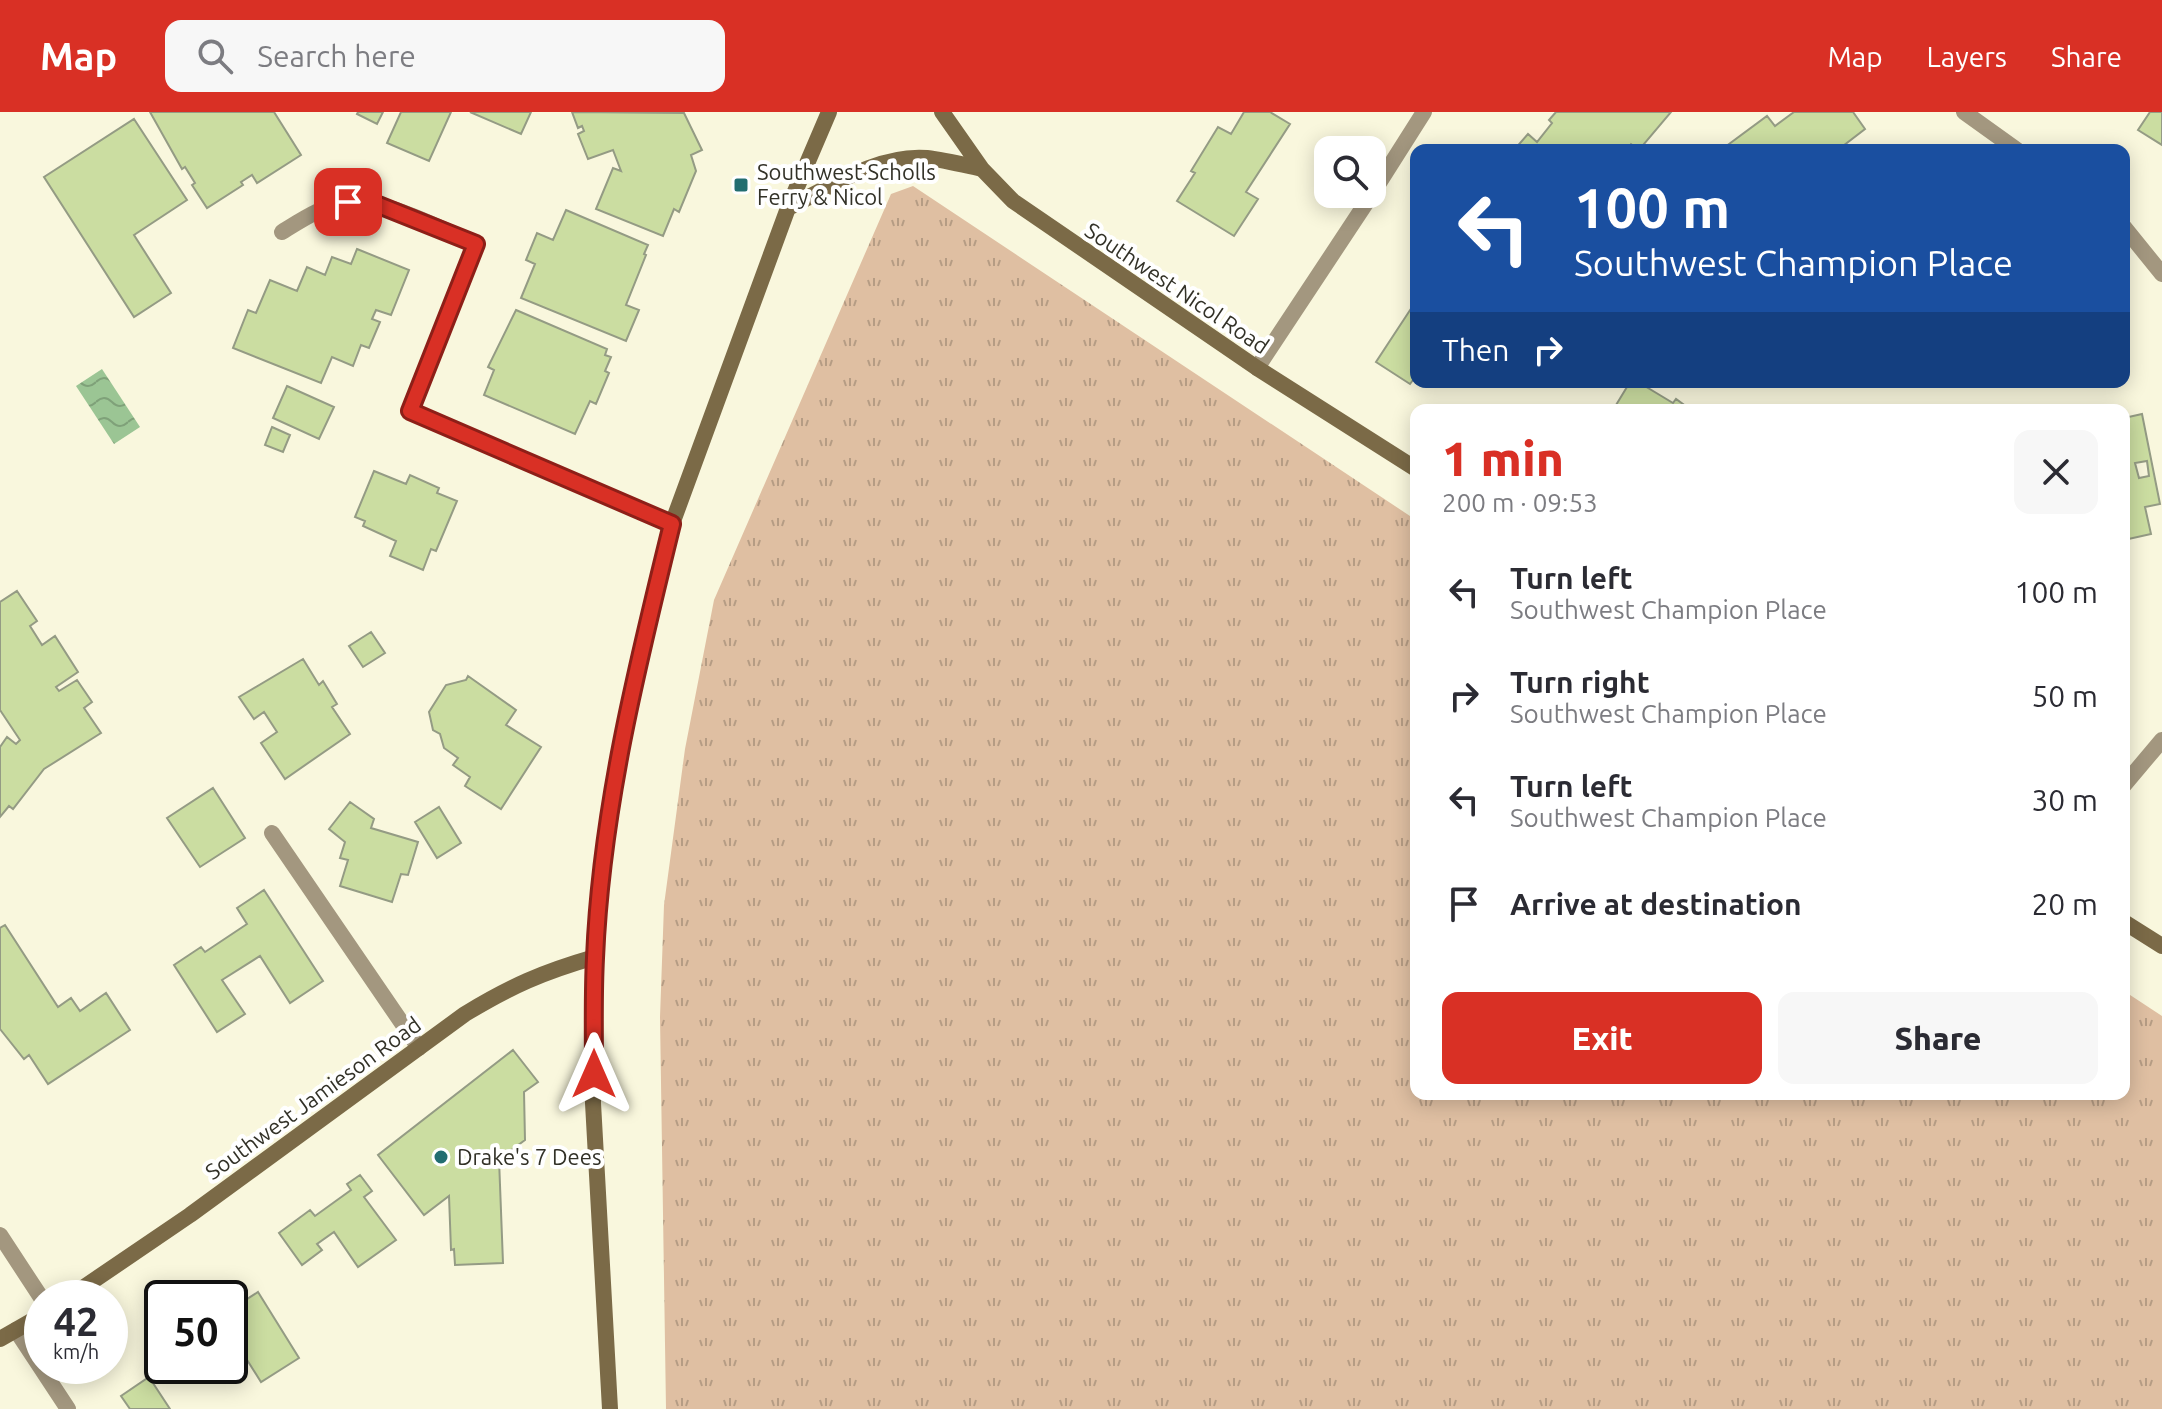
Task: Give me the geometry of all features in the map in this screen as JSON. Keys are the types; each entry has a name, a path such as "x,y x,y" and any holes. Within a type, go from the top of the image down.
{"main road":[{"path":"610,1409 593,1103 595,957 603,866 617,774 639,656 672,524 788,208 829,112"},
{"name":"Southwest Nicol Road","path":"942,112 982,169 1013,201 1257,368 1410,465"},
{"path":"788,208 858,174 905,159 927,158 982,169"},
{"path":"2130,926 2162,946"},
{"name":"Southwest Jamieson Road","path":"94,1280 190,1215 465,1014 506,989 544,972 595,957"},
{"path":"0,1339 24,1325"}],"street":[{"path":"1386,172 1424,112"},
{"path":"1964,112 2009,144"},
{"path":"282,232 325,208 348,202 371,202 476,244 410,411 672,524"},
{"path":"1257,368 1363,208"},
{"path":"2130,234 2162,274"},
{"path":"2130,778 2162,740"},
{"path":"272,833 419,1048"},
{"path":"0,1235 30,1280"},
{"path":"16,1330 68,1409"}],"green space":[{"path":"913,186 1410,516 1410,1100 2130,1100 2130,995 2162,1016 2162,1409 666,1409 660,1017 664,905 685,749 714,600 891,194"}],"water":[{"path":"102,369 140,427 114,444 76,386"}],"building":[{"path":"150,112 274,112 301,155 257,183 252,175 241,182 243,185 207,208 192,185 195,183 185,167 182,169"},
{"path":"358,112 383,112 377,124"},
{"path":"401,112 451,112 429,161 387,143"},
{"path":"470,112 531,112 521,134"},
{"path":"572,112 684,113 702,150 691,155 696,171 679,212 674,209 663,236 596,209 613,168 621,171 613,150 588,159 578,134 584,131 582,126 578,128"},
{"path":"1244,112 1270,112 1290,124 1246,192 1258,199 1234,236 1177,201 1218,127 1231,134"},
{"path":"1556,112 1671,112 1644,144 1519,144 1528,134 1537,142 1552,123 1549,120"},
{"path":"1794,112 1853,112 1865,129 1846,144 1729,144 1767,116 1775,126"},
{"path":"2150,112 2162,112 2162,145 2138,130"},
{"path":"134,119 187,200 134,235 171,293 134,317 44,177"},
{"path":"566,210 648,245 626,305 639,310 626,341 521,298 535,264 526,260 537,233 553,240"},
{"path":"357,249 409,270 391,315 376,310 372,319 380,322 369,348 361,345 353,366 332,357 321,383 233,348 248,310 256,313 270,280 297,291 307,267 325,275 332,257 351,264"},
{"path":"516,310 607,349 605,355 611,357 605,371 609,373 596,404 590,401 575,434 484,395 494,370 488,367"},
{"path":"1410,310 1410,384 1376,362"},
{"path":"287,386 334,407 319,439 273,418"},
{"path":"1626,388 1648,388 1673,403 1676,399 1683,404 1617,404"},
{"path":"2142,414 2160,504 2145,507 2151,534 2130,539 2130,417","holes":["2147,461 2149,476 2139,478 2135,463"]},
{"path":"272,427 290,435 283,452 265,445"},
{"path":"374,471 406,484 410,475 439,488 437,493 457,501 436,551 431,549 423,570 390,556 396,541 363,526 365,521 355,517"},
{"path":"17,591 37,621 30,626 42,645 55,636 78,672 56,687 59,691 77,680 92,702 84,708 101,733 44,769 13,809 9,806 0,817 0,747 7,737 16,744 20,740 0,710 0,602"},
{"path":"371,632 385,653 363,667 349,646"},
{"path":"303,659 319,685 323,681 337,704 332,707 350,734 285,779 261,743 277,732 264,712 254,719 239,697"},
{"path":"468,676 516,710 506,725 541,747 501,809 465,786 470,777 453,765 458,758 444,748 440,734 433,730 429,712 446,685 466,680"},
{"path":"213,788 245,838 200,867 167,818"},
{"path":"350,802 374,819 371,828 418,842 408,875 401,874 392,902 340,886 348,860 340,858 345,842 329,829"},
{"path":"439,807 461,843 437,858 415,822"},
{"path":"264,890 323,981 290,1003 260,956 222,980 245,1014 217,1032 174,965 201,947 205,952 247,924 237,908"},
{"path":"5,925 58,1007 71,998 80,1011 106,993 130,1030 48,1084 29,1055 24,1059 0,1029 0,928"},
{"name":"Drake's 7 Dees","path":"513,1050 538,1082 524,1092 525,1140 499,1159 503,1263 455,1265 454,1249 451,1250 449,1196 424,1215 378,1155"},
{"path":"360,1175 372,1191 364,1197 396,1240 358,1267 334,1232 317,1244 322,1250 302,1265 279,1233 310,1210 315,1216 351,1190 347,1184"},
{"path":"258,1292 299,1358 261,1382 248,1361 248,1298"},
{"path":"144,1380 144,1384 154,1384 170,1409 130,1409 121,1396"}],"place":[{"name":"Southwest Scholls Ferry & Nicol","path":"741,185"},
{"name":"Drake's 7 Dees","path":"441,1157"}],"route":[{"path":"348,202 371,202 476,244 410,411 672,524 639,656 603,866 595,957 594,1074"}]}
